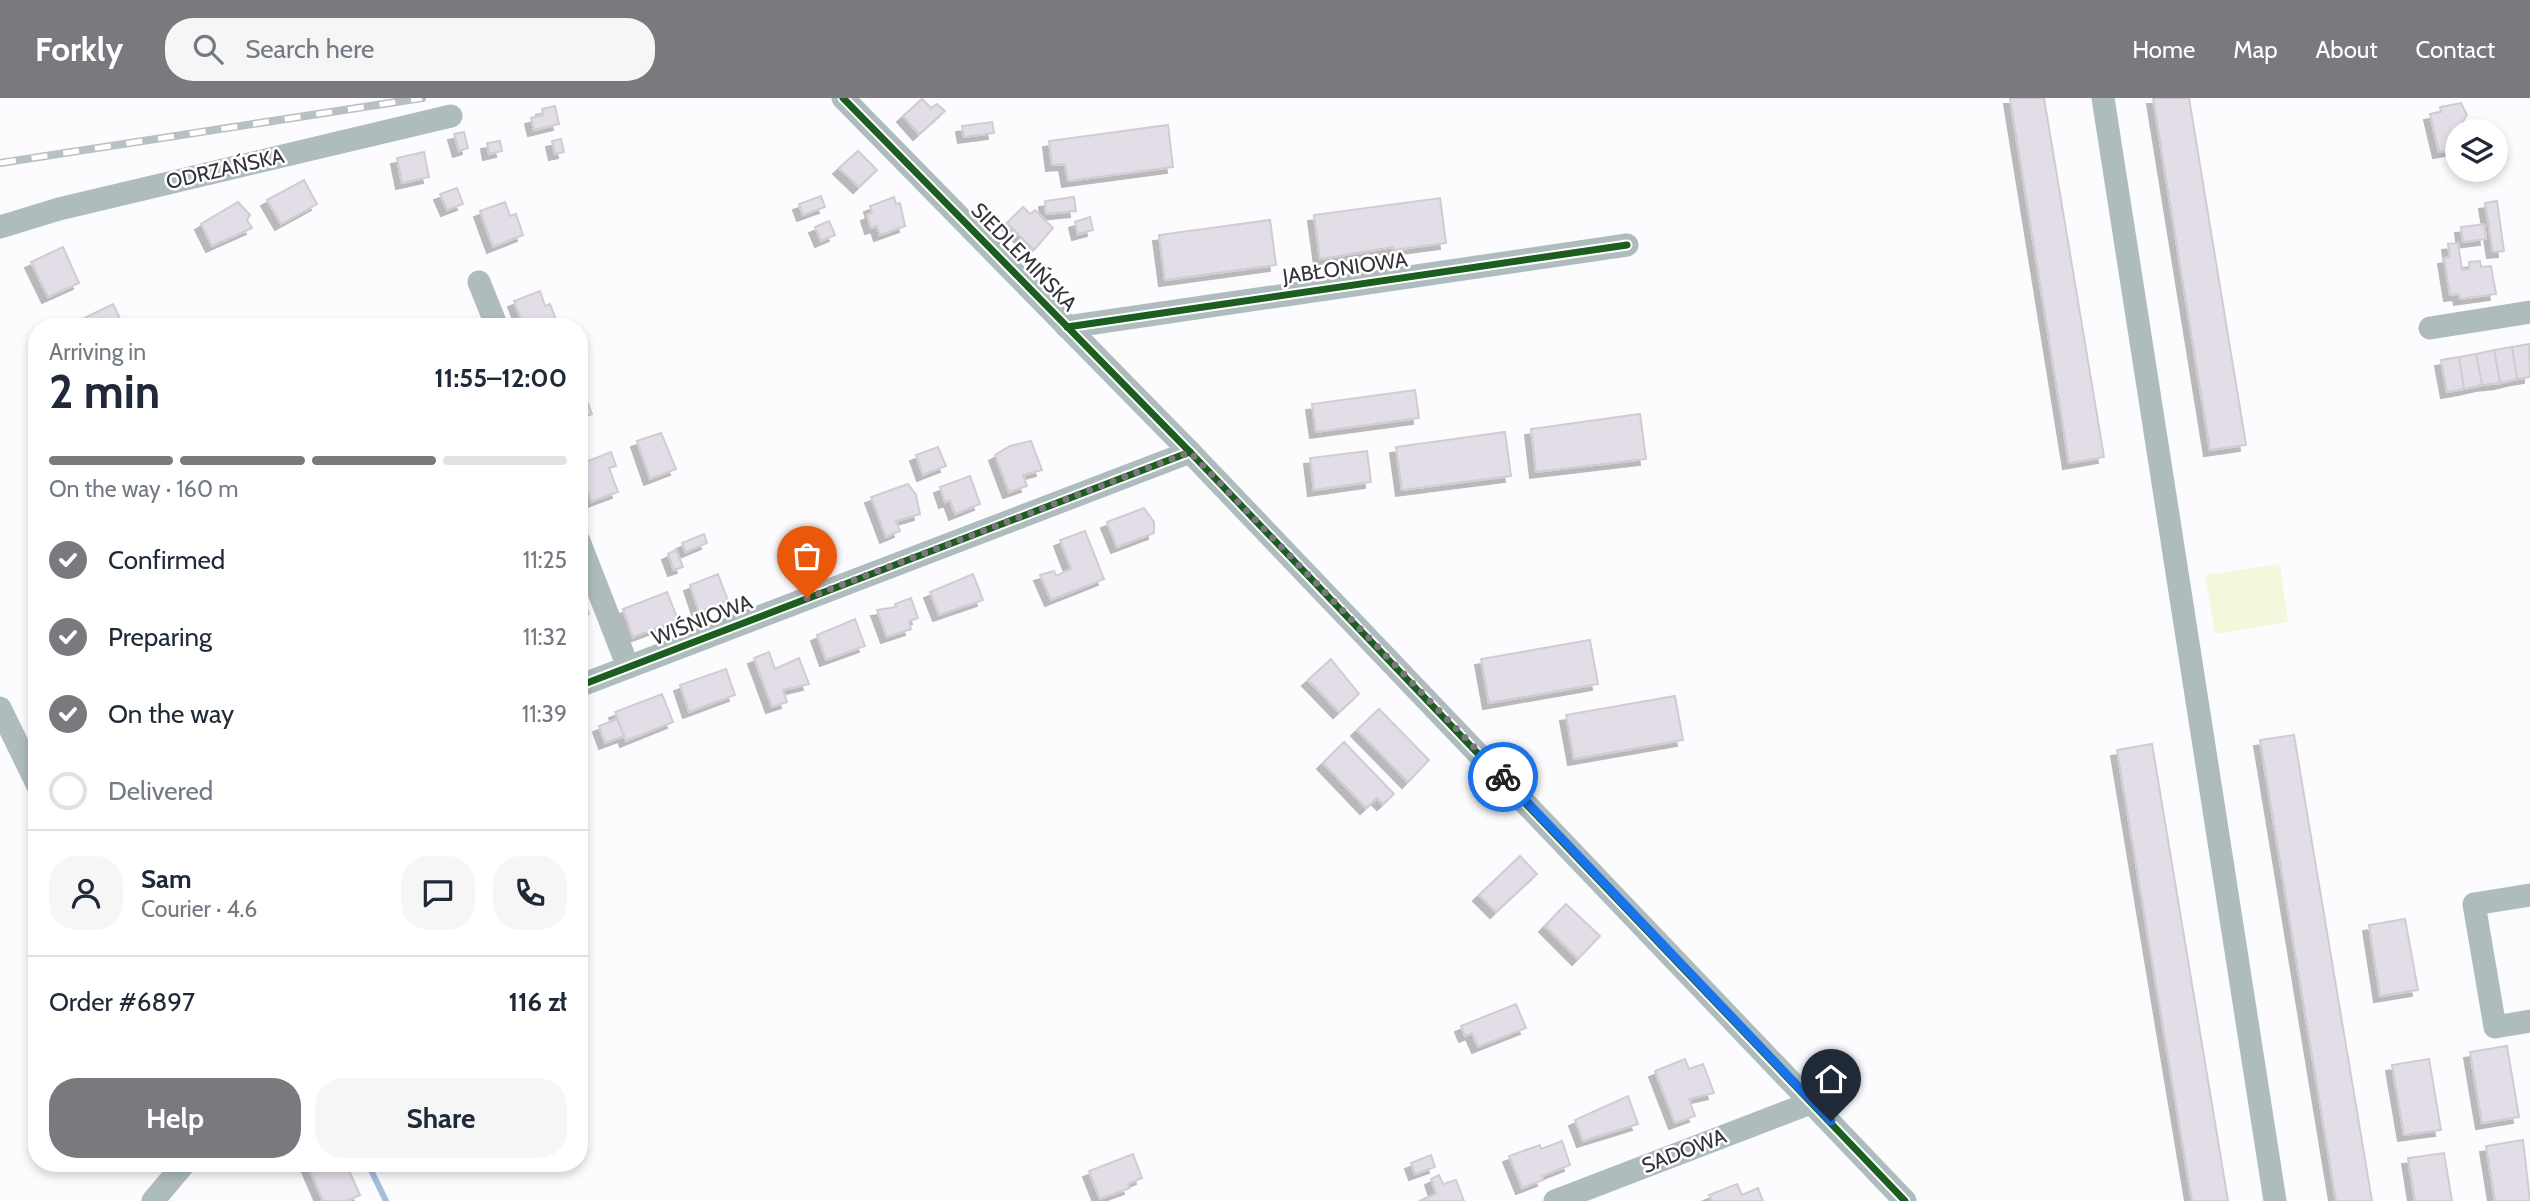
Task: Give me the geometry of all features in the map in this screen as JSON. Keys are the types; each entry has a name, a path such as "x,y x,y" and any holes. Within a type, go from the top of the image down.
{"street":[{"name":"SIEDLEMIŃSKA","path":"843,98 1190,452 1905,1201"},
{"path":"2103,98 2276,1201"},
{"name":"ODRZAŃSKA","path":"0,227 59,208 451,116"},
{"name":"JABŁONIOWA","path":"1068,327 1627,245"},
{"path":"479,282 493,318"},
{"path":"2430,328 2530,312"},
{"name":"WIŚNIOWA","path":"588,683 1190,452"},
{"path":"588,564 628,667"},
{"path":"0,708 28,766"},
{"path":"2530,895 2474,904 2495,1027 2530,1021"},
{"name":"SADOWA","path":"1559,1200 1813,1102"},
{"path":"153,1201 177,1172"}],"green space":[{"path":"2280,564 2288,622 2215,634 2205,575"}],"building":[{"path":"2010,98 2044,98 2104,457 2069,463"},
{"path":"2153,98 2189,98 2246,445 2210,450"},
{"path":"922,99 931,108 937,104 945,111 919,134 903,116"},
{"path":"2461,103 2467,115 2464,119 2445,119 2445,151 2439,152 2430,114 2441,112 2440,107"},
{"path":"555,106 559,124 534,130 531,118 543,115 542,109"},
{"path":"992,122 994,133 964,137 962,126"},
{"path":"1168,125 1173,167 1068,181 1065,164 1052,165 1049,141"},
{"path":"464,132 468,148 459,151 454,134"},
{"path":"561,139 564,152 555,154 552,141"},
{"path":"500,141 502,151 489,154 487,143"},
{"path":"858,151 877,170 859,187 839,168"},
{"path":"424,152 429,177 402,183 397,158"},
{"path":"304,180 317,204 281,224 267,200"},
{"path":"457,188 463,204 447,210 440,194"},
{"path":"821,196 825,207 803,215 799,204"},
{"path":"894,197 896,204 900,203 905,226 880,235 877,226 871,228 867,215 872,213 870,206"},
{"path":"1074,197 1076,211 1046,214 1045,201"},
{"path":"1440,198 1446,243 1394,250 1393,247 1320,259 1314,215"},
{"path":"2497,201 2504,251 2493,252 2485,203"},
{"path":"238,202 250,215 247,220 252,228 212,246 201,224"},
{"path":"505,202 510,216 516,214 523,235 493,247 480,211"},
{"path":"1023,207 1030,214 1035,210 1053,228 1034,250 1007,223"},
{"path":"1090,217 1093,230 1078,234 1075,222"},
{"path":"1270,220 1276,265 1165,280 1159,235"},
{"path":"829,221 835,235 821,241 815,227"},
{"path":"2484,224 2486,239 2463,242 2461,227"},
{"path":"2458,243 2462,270 2469,269 2469,262 2480,261 2481,267 2491,266 2496,294 2460,299 2459,294 2450,295 2444,258 2450,257 2448,244"},
{"path":"63,247 79,283 48,297 31,262"},
{"path":"540,291 545,306 550,304 555,318 521,318 514,301"},
{"path":"113,304 120,318 84,318"},
{"path":"2529,344 2530,377 2517,379 2512,347"},
{"path":"2512,347 2517,379 2500,383 2494,350"},
{"path":"2494,350 2500,383 2482,385 2476,354"},
{"path":"2476,354 2482,385 2464,389 2459,357"},
{"path":"2459,357 2464,389 2447,392 2441,360"},
{"path":"1415,390 1419,418 1316,432 1312,404"},
{"path":"1640,414 1646,459 1536,472 1531,429"},
{"path":"1505,432 1511,476 1402,490 1396,447"},
{"path":"661,433 676,469 650,479 637,441"},
{"path":"1031,441 1042,470 1023,475 1027,486 1009,492 995,455 1010,446"},
{"path":"938,447 946,466 923,475 916,455"},
{"path":"1367,451 1371,482 1314,490 1310,458"},
{"path":"611,452 616,466 609,468 618,492 591,502 588,492 588,461"},
{"path":"970,476 980,504 955,514 950,500 945,502 940,487"},
{"path":"908,484 916,495 920,514 896,521 900,531 886,537 871,497"},
{"path":"1144,508 1154,522 1154,533 1117,547 1107,522"},
{"path":"1085,531 1104,579 1051,600 1040,575 1054,571 1056,576 1071,569 1060,540"},
{"path":"704,534 707,543 686,552 682,543"},
{"path":"676,550 683,567 674,570 668,554"},
{"path":"718,574 728,601 699,612 690,585"},
{"path":"973,574 983,600 939,615 930,592"},
{"path":"667,592 678,620 633,637 623,609"},
{"path":"911,598 918,618 909,621 911,629 887,637 877,610 896,607 895,604"},
{"path":"855,619 865,646 826,660 817,635"},
{"path":"1590,640 1598,684 1489,703 1481,659"},
{"path":"769,652 775,669 799,658 809,684 783,690 787,702 772,707 754,658"},
{"path":"1331,659 1359,694 1339,712 1308,680"},
{"path":"726,669 735,695 689,712 680,685"},
{"path":"662,694 673,722 626,741 615,712"},
{"path":"1675,696 1683,740 1574,759 1566,715"},
{"path":"1379,709 1429,760 1408,782 1357,730"},
{"path":"617,719 624,736 605,743 599,726"},
{"path":"2294,735 2372,1201 2336,1201 2260,740"},
{"path":"1344,742 1394,794 1383,804 1377,798 1366,808 1323,763"},
{"path":"2152,744 2228,1201 2192,1201 2117,750"},
{"path":"1520,856 1537,874 1496,912 1479,895"},
{"path":"1566,904 1600,936 1578,959 1545,926"},
{"path":"2405,919 2418,990 2380,996 2369,925"},
{"path":"1516,1004 1526,1028 1478,1047 1472,1033 1465,1036 1461,1026"},
{"path":"2507,1046 2519,1117 2482,1123 2470,1052"},
{"path":"1685,1059 1689,1069 1703,1064 1714,1093 1689,1099 1695,1116 1675,1123 1655,1071"},
{"path":"2429,1059 2441,1130 2404,1135 2392,1065"},
{"path":"1628,1096 1638,1124 1583,1141 1575,1120"},
{"path":"2523,1140 2530,1201 2495,1201 2486,1146"},
{"path":"1562,1141 1570,1165 1542,1176 1543,1180 1522,1188 1509,1156 1540,1145 1541,1149"},
{"path":"2444,1153 2452,1201 2415,1201 2408,1158"},
{"path":"1133,1154 1142,1178 1128,1184 1130,1188 1100,1199 1089,1171"},
{"path":"1431,1155 1435,1167 1415,1174 1411,1163"},
{"path":"310,1172 350,1172 360,1195 347,1201 323,1201"},
{"path":"1439,1175 1443,1184 1456,1180 1464,1201 1419,1201 1436,1194 1431,1179"},
{"path":"1737,1184 1742,1195 1758,1188 1763,1201 1712,1201 1709,1195"}],"waterway":[{"path":"372,1172 386,1201"}],"railway":[{"path":"0,163 422,98"}],"cycle path":[{"path":"843,98 1190,452 1905,1201"},
{"path":"1067,327 1627,245"},
{"path":"588,683 1190,452"}],"way so far":[{"path":"807,598 1190,452 1503,777"}],"route":[{"path":"1503,777 1831,1121"}]}
